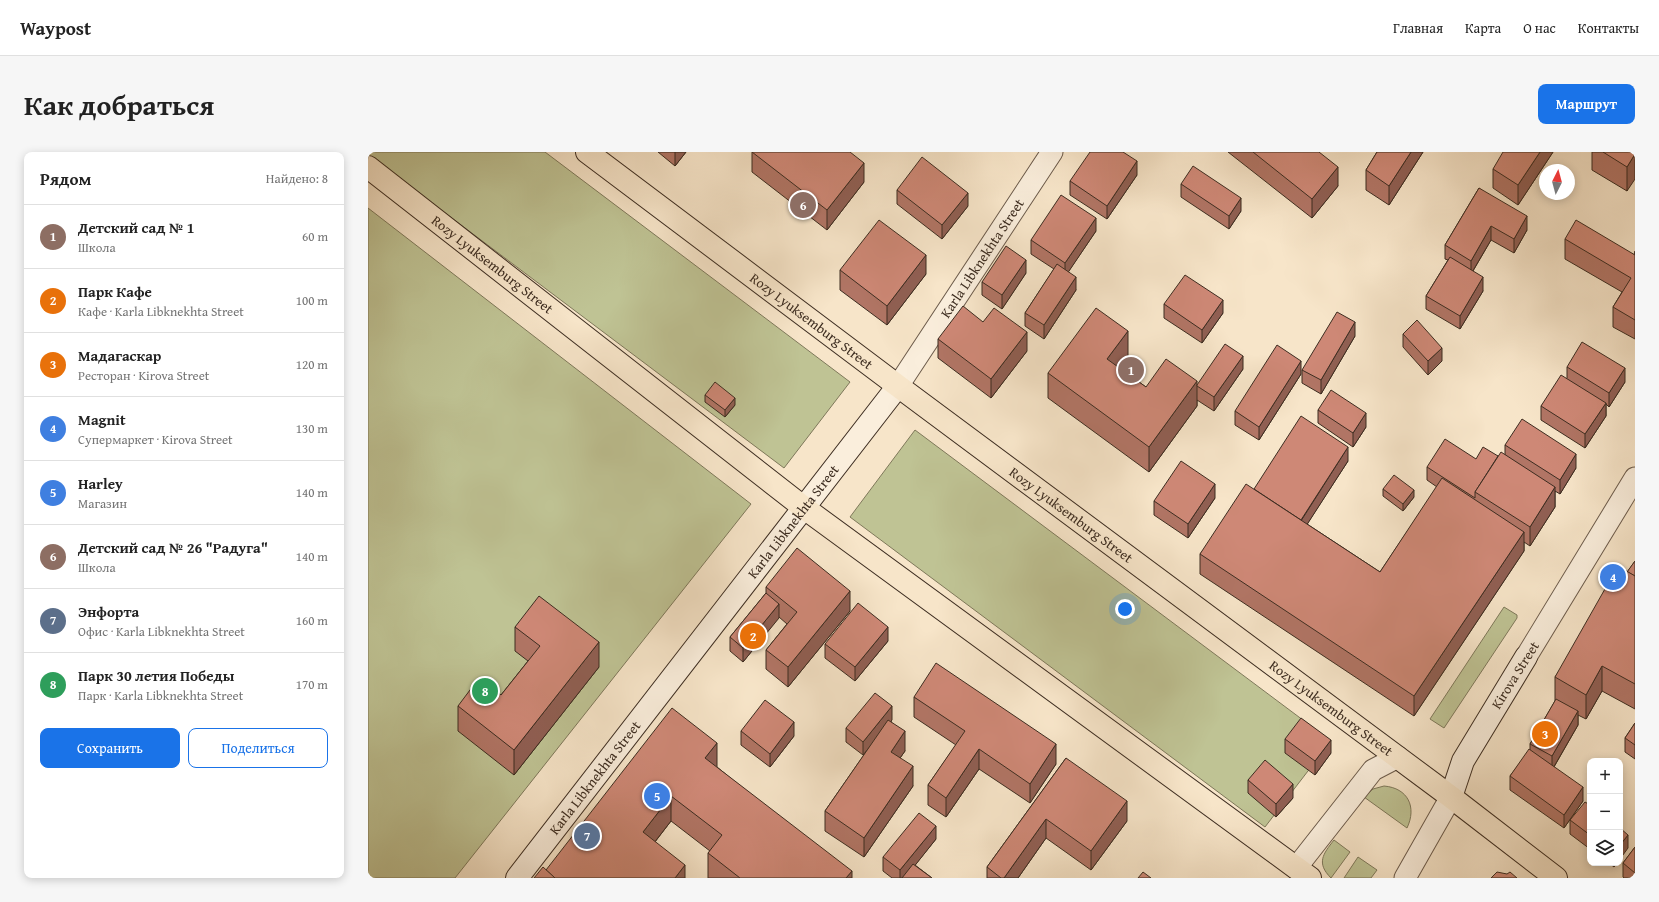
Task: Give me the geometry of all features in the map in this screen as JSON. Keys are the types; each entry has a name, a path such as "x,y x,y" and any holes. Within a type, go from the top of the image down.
{"main road":[{"name":"Rozy Lyuksemburg Street","path":"587,152 898,386 1398,757 1556,878"},
{"name":"Rozy Lyuksemburg Street","path":"368,167 803,507 1298,875"}],"street":[{"name":"Karla Libknekhta Street","path":"517,878 898,386 1052,152"},
{"name":"Kirova Street","path":"1405,878 1451,797 1463,761 1635,478"},
{"path":"1298,875 1373,770 1398,757"}],"green space":[{"path":"368,152 545,152 850,382 784,468 368,155"},
{"path":"368,208 751,504 455,878 368,878"},
{"path":"915,430 1331,741 1265,827 850,517"},
{"path":"1504,607 1517,615 1517,618 1444,728 1430,719"},
{"path":"1384,786 1399,790 1408,800 1411,813 1407,828 1364,797 1373,789"},
{"path":"1334,840 1350,852 1331,878 1326,873 1322,863 1324,854"},
{"path":"1358,857 1377,870 1371,878 1344,878"}],"building":[{"path":"752,152 850,152 864,163 827,210"},
{"path":"1090,152 1123,152 1137,161 1107,206 1070,181"},
{"path":"1253,152 1319,152 1338,167 1312,199"},
{"path":"1377,152 1411,152 1389,186 1366,170"},
{"path":"1503,152 1540,152 1518,185 1493,169"},
{"path":"1603,152 1635,152 1635,154 1627,167"},
{"path":"922,157 968,193 942,225 897,190"},
{"path":"1193,166 1241,198 1229,216 1181,184"},
{"path":"1479,188 1527,216 1514,239 1491,226 1471,261 1445,245"},
{"path":"1061,195 1096,218 1065,263 1031,240"},
{"path":"879,220 926,255 887,306 840,270"},
{"path":"1576,220 1635,255 1635,320 1613,307 1631,278 1565,239"},
{"path":"1006,246 1026,260 1002,295 982,282"},
{"path":"1450,257 1483,277 1460,316 1426,296"},
{"path":"1057,264 1076,277 1044,325 1025,313"},
{"path":"1185,275 1223,300 1202,330 1164,304"},
{"path":"963,306 983,322 994,308 1027,332 991,379 938,339"},
{"path":"1096,308 1128,331 1107,359 1146,387 1166,359 1197,381 1149,447 1048,373"},
{"path":"1337,312 1355,322 1321,380 1302,370"},
{"path":"1417,320 1442,348 1428,361 1403,334"},
{"path":"1582,342 1625,368 1609,393 1567,367"},
{"path":"1225,344 1243,356 1214,397 1197,385"},
{"path":"1277,345 1301,361 1259,427 1235,411"},
{"path":"1561,375 1606,403 1585,434 1541,406"},
{"path":"715,382 735,398 725,410 705,395"},
{"path":"1331,390 1366,413 1353,433 1318,410"},
{"path":"1301,416 1348,447 1301,520 1254,489"},
{"path":"1522,419 1576,454 1560,480 1505,445"},
{"path":"1445,439 1476,459 1483,447 1498,456 1475,492 1475,498 1427,467"},
{"path":"1501,452 1555,487 1530,527 1475,492"},
{"path":"1181,461 1215,484 1188,524 1154,501"},
{"path":"1394,475 1414,490 1403,504 1383,489"},
{"path":"1442,478 1524,532 1414,696 1200,554 1246,484 1380,572"},
{"path":"797,548 850,591 788,667 766,650 797,612 766,587"},
{"path":"1635,561 1635,576 1627,572"},
{"path":"1618,566 1635,576 1635,684 1602,666 1586,695 1555,677"},
{"path":"766,593 779,604 743,648 730,637"},
{"path":"539,596 599,642 514,750 458,706 479,678 501,695 540,646 515,627"},
{"path":"858,603 888,627 855,667 825,644"},
{"path":"936,663 1056,744 1030,784 979,749 946,798 928,785 965,731 914,697"},
{"path":"875,693 892,706 863,742 846,728"},
{"path":"1556,699 1578,711 1552,756 1530,744"},
{"path":"765,700 794,722 770,754 741,731"},
{"path":"672,708 717,743 705,758 852,871 846,878 740,878 708,853 722,835 671,796 643,832 685,865 675,878 555,878 546,870"},
{"path":"1301,718 1331,740 1315,761 1285,739"},
{"path":"888,720 905,731 891,752 913,766 864,838 825,811"},
{"path":"1635,723 1635,745 1625,738"},
{"path":"1529,749 1583,787 1564,815 1510,776"},
{"path":"1066,758 1127,801 1091,851 1046,819 1004,878 1001,878 987,867"},
{"path":"1265,760 1293,784 1276,804 1248,780"},
{"path":"1585,802 1587,803 1587,833 1570,820"},
{"path":"919,813 936,826 900,870 883,857"},
{"path":"1623,831 1628,835 1623,841"},
{"path":"1635,847 1635,873 1623,863"},
{"path":"913,864 932,878 902,878"},
{"path":"543,867 555,878 534,878"},
{"path":"1143,872 1151,878 1138,878"},
{"path":"1497,872 1507,874 1510,872 1517,878 1491,878"}],"place":[{"name":"Детский сад № 26 \"Радуга\"","path":"803,205"},
{"name":"Детский сад № 1","path":"1131,370"},
{"name":"Magnit","path":"1613,577"},
{"name":"Парк Кафе","path":"753,636"},
{"name":"Парк 30 летия Победы","path":"485,691"},
{"name":"Мадагаскар","path":"1545,734"},
{"name":"Harley","path":"657,796"},
{"name":"Энфорта","path":"587,836"}]}
